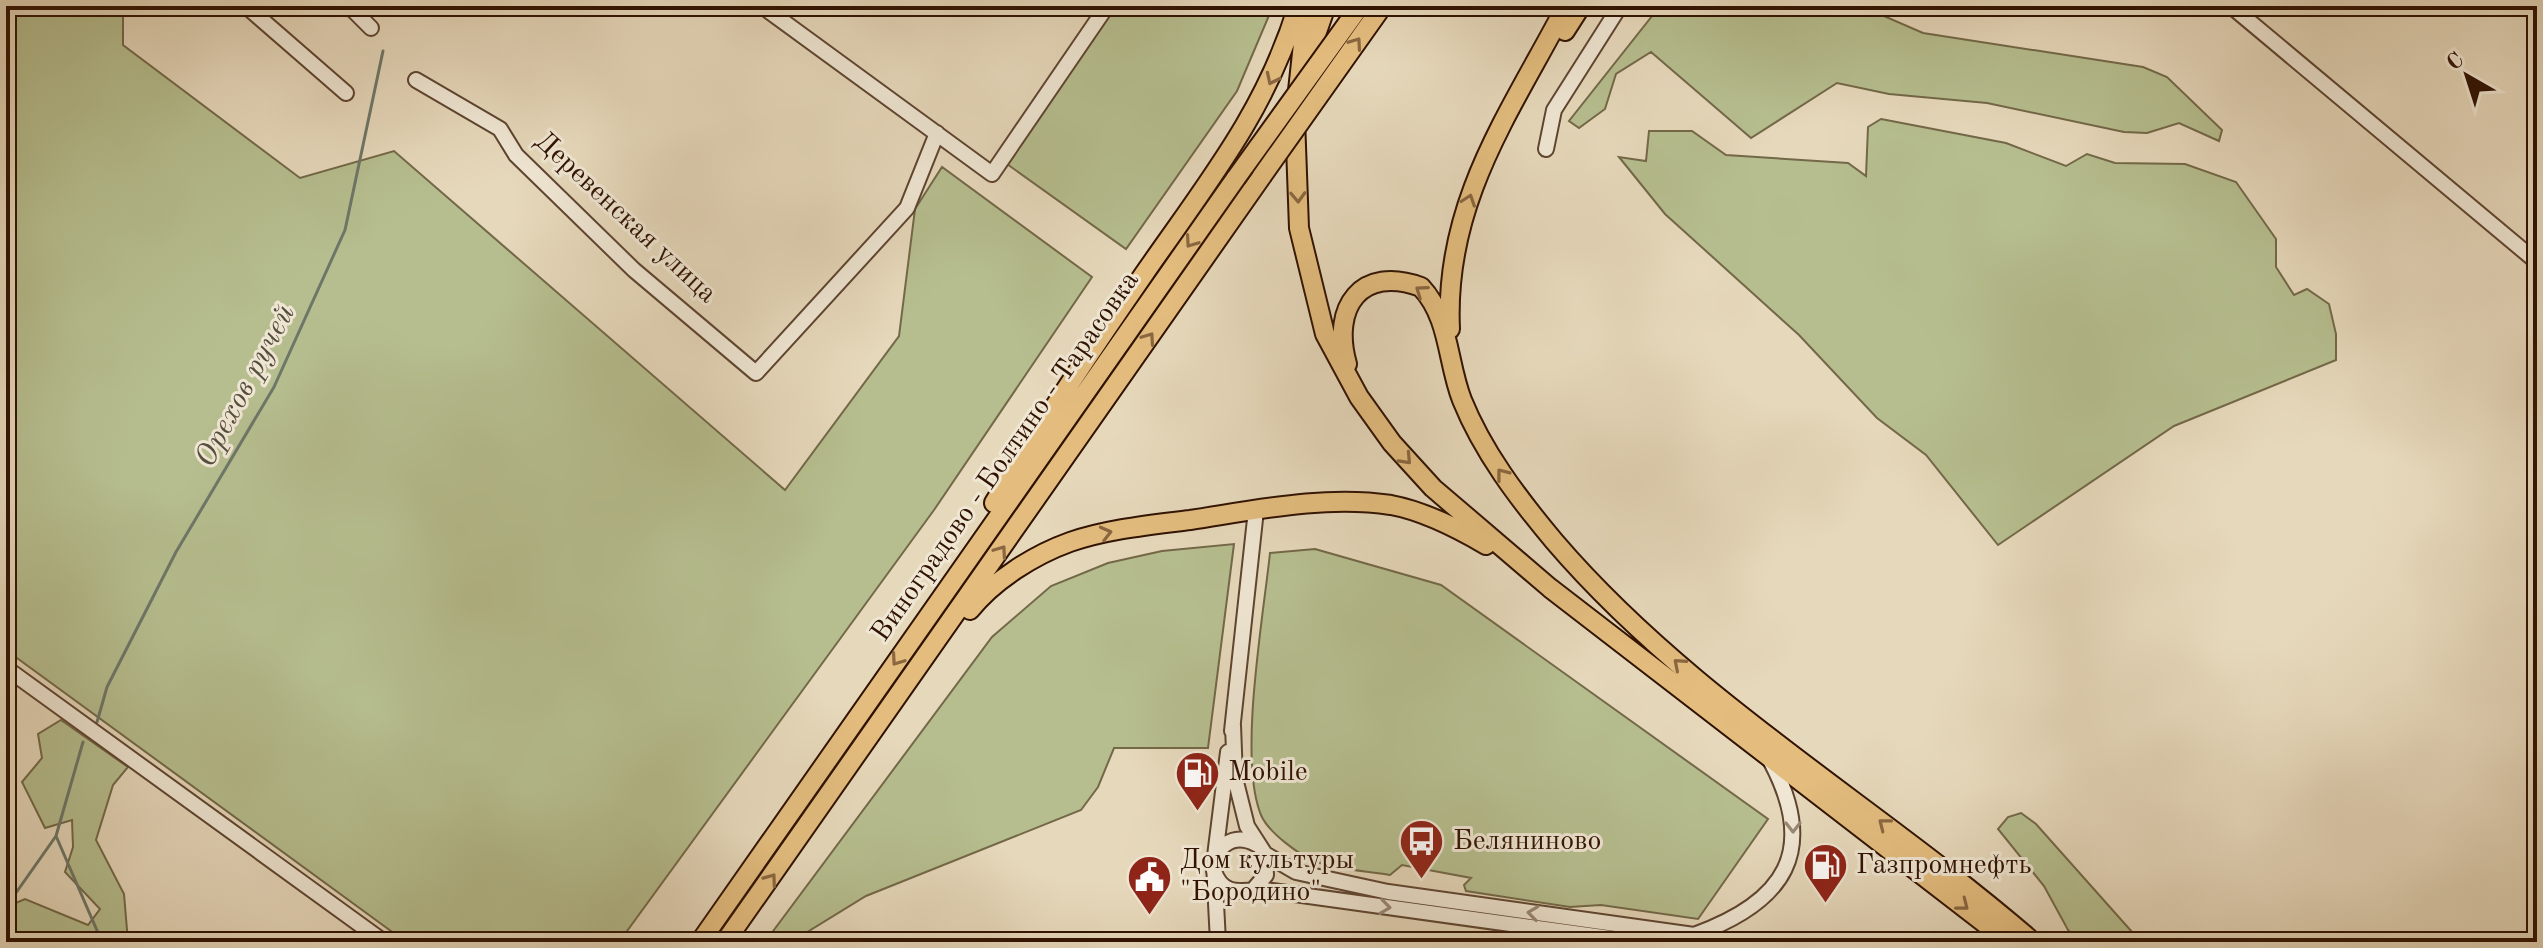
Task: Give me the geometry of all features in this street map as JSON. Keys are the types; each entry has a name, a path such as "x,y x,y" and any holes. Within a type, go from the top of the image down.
{"main road":[{"path":"920,628 1036,435 1255,112 1281,60 1298,6"},
{"path":"1307,6 1296,110 1299,228 1325,334 1359,397 1392,443 1433,488 1531,572 2009,942"},
{"path":"1296,110 1326,6"},
{"path":"1452,359 1449,300 1454,246 1485,154 1566,6"},
{"path":"1485,154 1581,6"},
{"name":"Виноградово - Болтино - Тарасовка","path":"700,942 1236,178 1374,8"},
{"name":"Виноградово - Болтино - Тарасовка","path":"725,942 850,768 1262,176 1374,8"},
{"path":"1359,397 1345,360 1343,331 1356,295 1373,282 1387,278 1421,287 1439,313 1462,398 1494,463 1555,542 1626,617 1706,687 2033,942"},
{"path":"850,768 974,605 1007,575 1070,542 1118,530 1256,510 1353,502 1393,506 1433,518 1531,572"}],"street":[{"path":"246,6 346,93"},
{"path":"349,6 371,28"},
{"path":"762,6 992,174 1107,6"},
{"path":"1546,149 1554,110 1620,6"},
{"path":"2231,6 2537,262"},
{"name":"Деревенская улица","path":"416,80 500,129 516,155 634,270 756,373 907,208 937,133"},
{"path":"1218,942 1215,864 1256,510"},
{"path":"6,668 384,942"},
{"path":"1218,915 1227,901 1246,892 1266,875 1260,849 1238,796 1233,725"},
{"path":"1639,942 1246,892 1220,884 1215,864 1229,842 1243,839 1296,872 1376,890 1694,935 1729,923 1763,901 1783,872 1793,845 1793,816 1787,791 1768,755"}],"green space":[{"path":"6,6 123,6 123,45 300,178 394,151 785,490 899,336 915,209 942,167 1092,277 934,510 619,942 406,942 6,650"},
{"path":"1115,6 1273,6 1237,91 1126,249 1007,164"},
{"path":"1660,6 1861,6 1923,33 2143,67 2167,77 2222,130 2219,141 2179,123 2147,133 2124,132 1987,103 1889,94 1837,83 1751,138 1651,52 1616,74 1605,109 1579,128 1569,121"},
{"path":"1881,119 2006,143 2066,166 2087,154 2115,163 2185,164 2236,182 2276,239 2276,267 2294,295 2307,289 2329,304 2336,334 2336,360 2174,426 1998,545 1926,455 1877,418 1799,335 1665,214 1619,157 1646,161 1649,131 1692,131 1726,155 1848,163 1866,176 1868,127"},
{"path":"1234,544 1208,748 1114,748 1098,787 1081,810 866,896 791,942 765,942 992,637 1051,586 1108,563 1162,551"},
{"path":"1315,549 1441,585 1768,819 1698,919 1601,905 1570,907 1466,891 1464,885 1471,878 1402,865 1390,875 1334,867 1310,859 1277,836 1261,815 1254,790 1252,760 1254,688 1270,553"},
{"path":"61,720 128,767 113,785 96,840 124,894 128,942 6,942 6,907 25,899 88,925 100,909 65,872 73,847 72,820 45,828 22,782 42,758 38,734"},
{"path":"2021,813 2036,824 2141,942 2080,942 2068,930 2044,886 1998,829 2008,817"}],"waterway":[{"name":"Орехов ручей","path":"97,722 107,687 176,552 274,387 345,230 383,51"},
{"name":"Орехов ручей","path":"6,907 56,836 83,742"},
{"name":"Орехов ручей","path":"56,836 102,942"}],"place":[{"name":"Mobile","path":"1197,812"},
{"name":"Беляниново","path":"1422,881"},
{"name":"Газпромнефть","path":"1825,905"},
{"name":"Дом культуры \"Бородино\"","path":"1149,916"}]}
